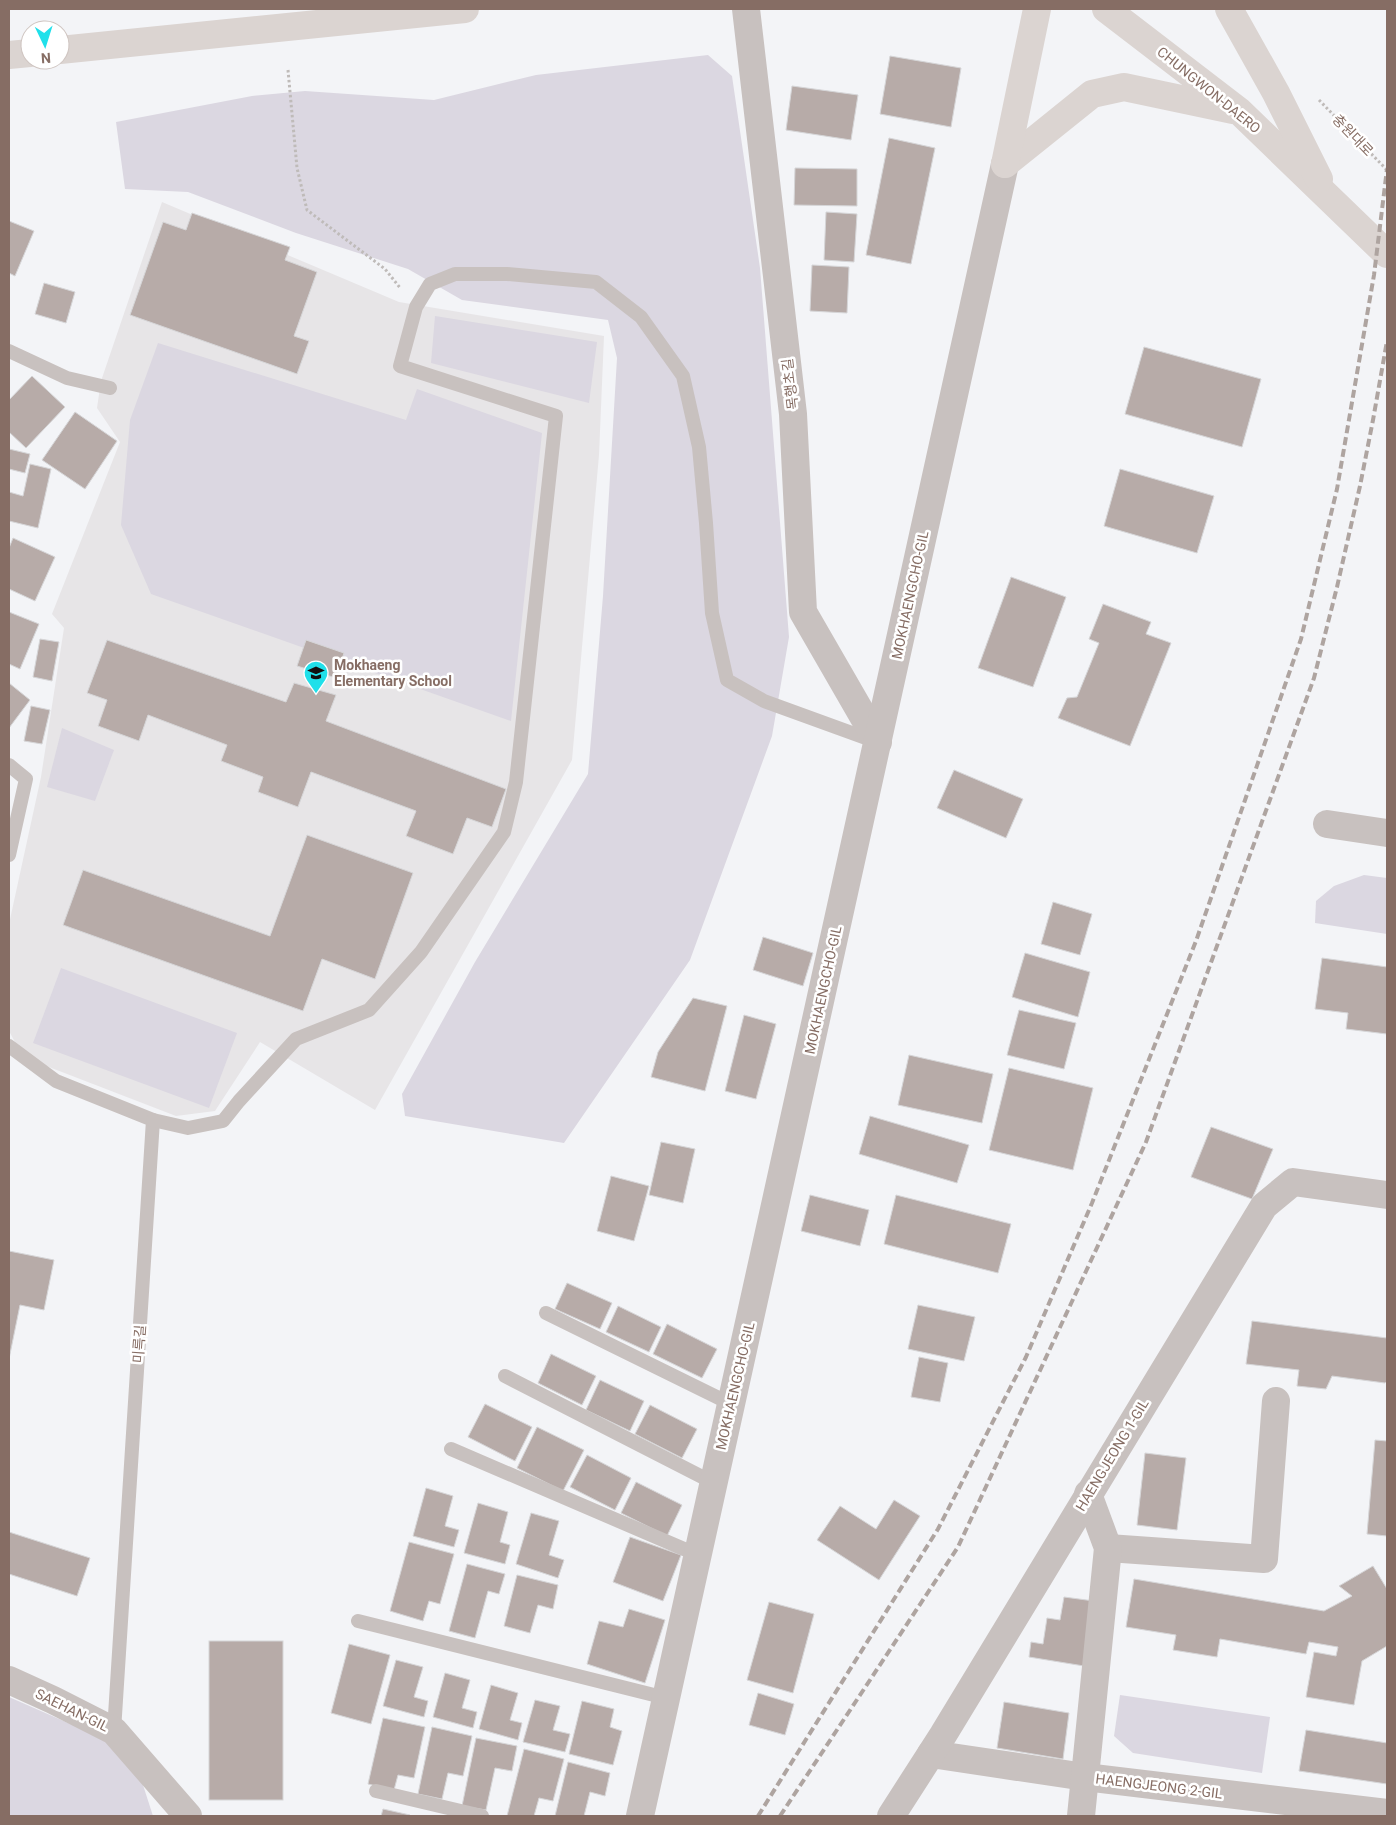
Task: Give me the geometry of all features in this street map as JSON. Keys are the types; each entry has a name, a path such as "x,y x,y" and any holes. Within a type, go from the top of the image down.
{"street":[{"path":"70,49 465,9"},
{"name":"목행초길","path":"746,9 793,414 803,612 878,742"},
{"path":"1004,164 1037,9"},
{"name":"CHUNGWON-DAERO","path":"1106,9 1239,111 1329,198"},
{"path":"1229,9 1276,93 1329,198 1387,254"},
{"path":"1004,164 1092,94 1124,87 1239,111"},
{"name":"MOKHAENGCHO-GIL","path":"640,1816 1004,164"},
{"path":"1327,824 1387,833"},
{"name":"HAENGJEONG 1-GIL","path":"890,1816 931,1754 1264,1206 1293,1182 1387,1195"},
{"path":"1108,1548 1264,1559 1276,1401"},
{"path":"1081,1816 1108,1548 1088,1494"},
{"name":"SAEHAN-GIL","path":"9,1680 114,1731 188,1816"},
{"name":"HAENGJEONG 2-GIL","path":"931,1754 1085,1777 1387,1813"}],"lane":[{"path":"9,1046 56,1081 154,1120 188,1128 223,1121 296,1039 369,1010 421,952 504,832 516,782 556,416 400,366 416,307 430,284 454,274 507,274 596,282 641,317 683,376 699,447 712,613 727,680 764,701 878,742"},
{"path":"9,351 67,378 110,388"},
{"path":"9,765 26,779 9,855"},
{"name":"미륵길","path":"114,1731 154,1120"},
{"path":"546,1313 732,1404"},
{"path":"505,1376 714,1483"},
{"path":"451,1449 698,1555"},
{"path":"358,1621 666,1698"},
{"path":"376,1791 482,1816"}],"path":[{"path":"288,70 296,168 307,210 385,269 416,307"},
{"name":"충원대로","path":"1319,100 1387,170"}],"shaded area":[{"path":"708,55 732,76 760,268 789,637 772,736 690,960 564,1143 405,1116 402,1094 475,962 588,774 603,596 617,358 608,320 462,300 408,269 296,233 188,192 125,189 116,122 252,96 305,91 434,100 536,75"},
{"name":"Mokhaeng Elementary School","path":"162,202 399,302 604,336 599,455 572,760 375,1110 260,1042 215,1111 176,1116 23,1057 9,1031 9,924 41,777 64,628 52,614 120,442 97,408 101,381"},
{"path":"435,316 597,342 589,403 431,363"},
{"path":"158,343 406,420 417,389 542,433 511,721 151,594 121,525 130,420"},
{"path":"62,728 114,750 95,801 47,787"},
{"path":"1364,875 1387,878 1387,934 1315,923 1316,901 1334,886"},
{"path":"61,968 237,1033 209,1108 33,1043"},
{"path":"1120,1695 1270,1717 1262,1773 1133,1753 1114,1736"},
{"path":"9,1697 132,1751 153,1816 9,1816"}],"building":[{"path":"890,56 961,68 951,127 880,114"},
{"path":"792,86 858,95 851,140 786,130"},
{"path":"889,138 935,148 911,264 866,255"},
{"path":"795,168 857,169 857,206 794,205"},
{"path":"826,212 857,214 854,262 824,260"},
{"path":"192,213 290,247 285,260 317,272 294,336 309,341 297,374 130,315 163,222 186,230"},
{"path":"9,221 34,231 15,276 9,273"},
{"path":"812,265 849,267 847,313 810,311"},
{"path":"44,283 75,292 66,323 35,314"},
{"path":"1144,347 1261,379 1242,447 1125,414"},
{"path":"32,376 65,407 26,448 9,432 9,400"},
{"path":"75,412 117,441 85,489 42,460"},
{"path":"9,449 30,454 25,473 9,469"},
{"path":"30,464 51,469 38,528 9,521 9,492 23,496"},
{"path":"1120,469 1214,496 1197,553 1104,526"},
{"path":"13,538 55,557 35,601 9,589 9,548"},
{"path":"1011,577 1066,597 1033,687 978,668"},
{"path":"1103,604 1151,622 1146,634 1171,643 1130,746 1058,718 1067,698 1077,697 1099,643 1089,639"},
{"path":"9,612 39,624 20,669 9,664"},
{"path":"40,639 59,642 52,681 33,677"},
{"path":"107,640 286,702 294,683 336,695 326,721 506,789 492,827 467,818 453,854 406,836 416,811 311,772 298,807 258,792 263,777 221,761 227,745 148,715 139,741 98,726 107,700 87,693"},
{"path":"306,640 344,653 336,678 297,666"},
{"path":"9,683 30,700 9,728"},
{"path":"31,706 50,710 42,744 24,741"},
{"path":"954,770 1023,799 1006,838 937,808"},
{"path":"307,835 413,873 375,979 322,959 303,1011 63,925 83,870 270,936"},
{"path":"1053,902 1092,914 1080,955 1041,944"},
{"path":"763,937 813,953 803,986 753,970"},
{"path":"1025,953 1090,972 1078,1017 1012,997"},
{"path":"1322,958 1387,967 1387,1034 1346,1029 1348,1013 1315,1009"},
{"path":"693,998 727,1006 705,1091 651,1077 658,1052"},
{"path":"1019,1010 1076,1023 1064,1069 1007,1055"},
{"path":"744,1015 776,1024 756,1099 725,1091"},
{"path":"909,1055 993,1074 982,1123 898,1105"},
{"path":"1009,1068 1093,1088 1073,1170 989,1150"},
{"path":"870,1116 969,1145 957,1183 859,1154"},
{"path":"1211,1127 1273,1149 1252,1199 1191,1177"},
{"path":"661,1142 695,1149 683,1203 649,1195"},
{"path":"611,1176 649,1186 634,1241 597,1231"},
{"path":"810,1195 869,1210 860,1246 801,1231"},
{"path":"896,1195 1011,1224 998,1273 884,1244"},
{"path":"9,1251 54,1260 44,1310 20,1305 9,1359"},
{"path":"567,1283 612,1303 600,1329 555,1309"},
{"path":"918,1305 975,1317 964,1361 908,1349"},
{"path":"618,1306 661,1327 649,1352 606,1332"},
{"path":"1252,1321 1387,1338 1387,1381 1385,1383 1332,1376 1326,1389 1297,1386 1299,1370 1246,1364"},
{"path":"667,1324 717,1349 702,1378 653,1354"},
{"path":"551,1354 596,1376 582,1405 538,1383"},
{"path":"919,1357 948,1363 940,1402 911,1397"},
{"path":"600,1380 644,1401 630,1431 586,1410"},
{"path":"485,1404 532,1427 515,1461 468,1437"},
{"path":"650,1405 697,1429 682,1458 635,1434"},
{"path":"537,1427 584,1450 563,1491 517,1468"},
{"path":"1375,1440 1387,1441 1387,1536 1367,1534"},
{"path":"1145,1453 1186,1458 1177,1530 1137,1525"},
{"path":"587,1455 631,1478 615,1510 570,1487"},
{"path":"636,1482 682,1505 667,1536 621,1513"},
{"path":"426,1488 453,1496 445,1526 459,1530 454,1547 413,1536"},
{"path":"894,1500 920,1516 879,1580 817,1540 840,1506 876,1529"},
{"path":"478,1503 508,1512 500,1542 510,1545 505,1564 464,1553"},
{"path":"531,1513 559,1521 549,1555 564,1560 558,1578 516,1564"},
{"path":"9,1532 90,1558 77,1596 9,1574"},
{"path":"630,1537 681,1555 663,1601 613,1582"},
{"path":"409,1542 454,1554 440,1604 429,1601 423,1621 390,1611"},
{"path":"467,1564 505,1574 499,1594 488,1591 475,1638 449,1631"},
{"path":"1373,1566 1387,1589 1387,1646 1362,1661 1354,1705 1306,1697 1314,1652 1336,1656 1338,1647 1309,1642 1306,1654 1220,1639 1217,1657 1173,1650 1176,1635 1126,1627 1134,1579 1324,1611 1352,1596 1339,1586"},
{"path":"517,1575 558,1585 553,1609 538,1605 530,1633 504,1626"},
{"path":"1064,1597 1094,1601 1084,1666 1029,1657 1031,1642 1043,1644 1047,1618 1060,1620"},
{"path":"769,1602 814,1614 793,1693 747,1680"},
{"path":"629,1609 665,1620 645,1683 587,1664 599,1621 623,1627"},
{"path":"209,1641 283,1641 283,1800 209,1800"},
{"path":"349,1644 390,1655 371,1724 331,1713"},
{"path":"396,1660 423,1667 414,1697 428,1701 424,1717 383,1706"},
{"path":"445,1673 470,1680 462,1708 477,1712 473,1728 433,1717"},
{"path":"491,1685 518,1693 510,1720 522,1723 518,1740 479,1729"},
{"path":"758,1693 794,1704 785,1735 749,1725"},
{"path":"535,1700 560,1706 553,1730 570,1734 565,1752 523,1742"},
{"path":"582,1701 614,1709 610,1727 622,1731 613,1765 569,1754"},
{"path":"1004,1702 1069,1713 1063,1759 997,1748"},
{"path":"383,1718 425,1727 414,1778 398,1775 394,1790 368,1784"},
{"path":"432,1727 472,1736 463,1776 448,1773 442,1799 418,1794"},
{"path":"1306,1730 1387,1743 1387,1784 1299,1771"},
{"path":"476,1738 517,1746 512,1771 495,1768 486,1810 462,1806"},
{"path":"524,1749 564,1759 553,1801 539,1798 534,1816 507,1816"},
{"path":"568,1762 610,1773 605,1796 590,1792 584,1816 555,1816"},
{"path":"383,1809 410,1815 410,1816 381,1816"}],"railway":[{"path":"758,1816 938,1529 1026,1357 1092,1203 1196,941 1301,639 1337,489 1374,275 1387,169"},
{"path":"780,1816 958,1547 1146,1142 1314,678 1360,486 1387,341"}],"place":[{"name":"Mokhaeng Elementary School","path":"316,694"}]}
